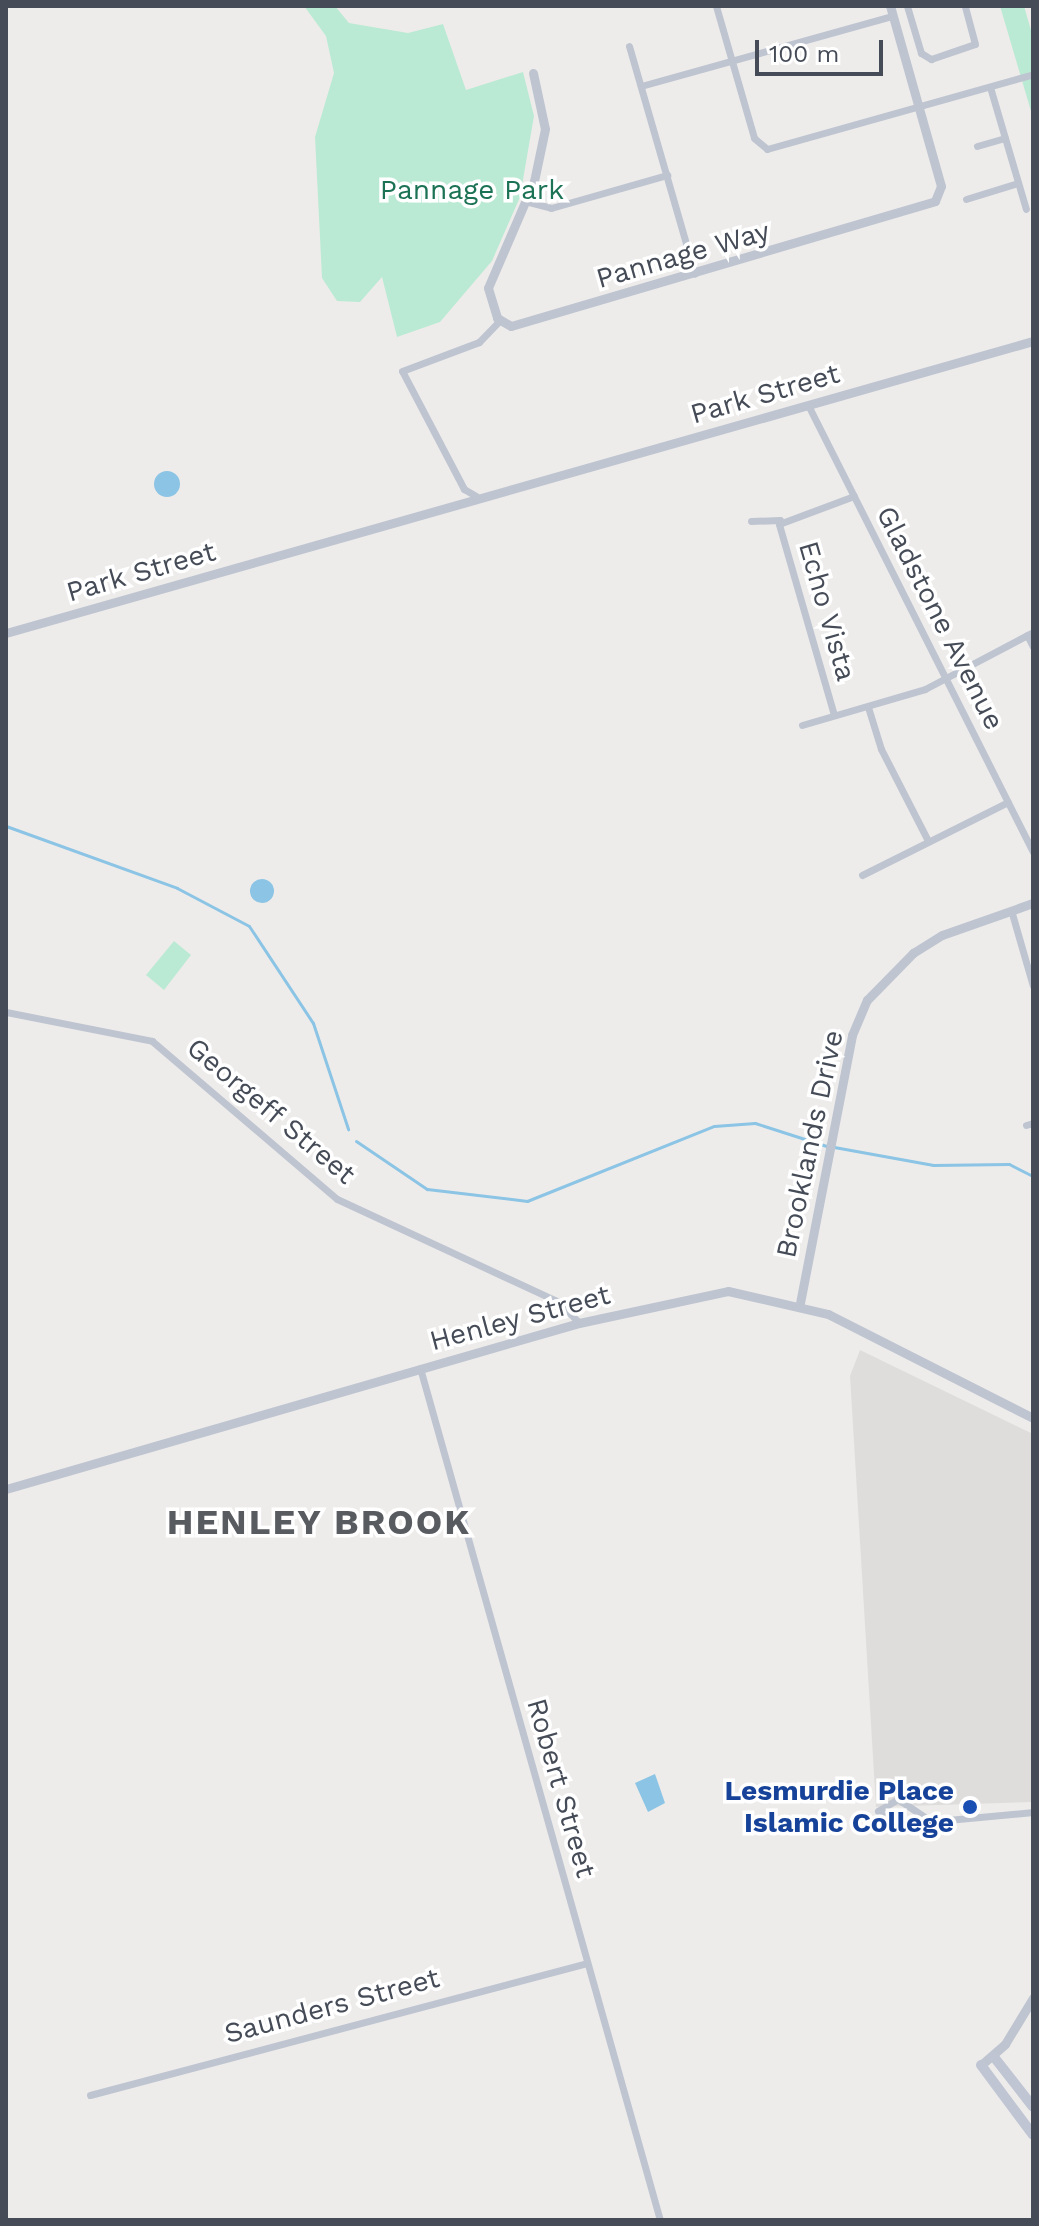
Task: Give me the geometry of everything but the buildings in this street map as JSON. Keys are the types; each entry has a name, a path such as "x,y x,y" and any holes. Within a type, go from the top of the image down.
{"main road":[{"path":"994,2057 1033,2107"},
{"path":"981,2065 1033,2135"}],"street":[{"path":"716,6 754,138 767,149 1033,74"},
{"path":"907,6 921,53 931,59 975,44 965,6"},
{"path":"641,86 891,11"},
{"name":"Pannage Way","path":"499,321 519,326 932,204 941,186 891,11"},
{"path":"629,46 695,274"},
{"path":"476,496 464,489 402,371 479,342 499,321 488,288 529,202 545,129 533,73"},
{"path":"990,87 1026,209"},
{"path":"977,146 1005,138"},
{"path":"529,202 551,208 667,175"},
{"path":"966,199 1018,183"},
{"name":"Park Street","path":"6,633 1033,341"},
{"name":"Gladstone Avenue","path":"808,405 1033,852"},
{"name":"Park Street","path":"426,514 476,496 508,490"},
{"name":"Echo Vista","path":"751,521 780,520 854,496"},
{"name":"Echo Vista","path":"780,520 834,715"},
{"path":"802,725 868,707 946,679 1030,634 1033,647"},
{"path":"868,707 881,749 928,841"},
{"path":"862,875 1008,802"},
{"name":"Brooklands Drive","path":"800,1303 852,1035 867,1000 913,953 1033,903"},
{"path":"1011,910 1033,986"},
{"name":"Georgeff Street","path":"6,1012 152,1041 337,1199 559,1302 579,1323"},
{"name":"Henley Street","path":"6,1489 579,1323 728,1291 800,1303 1033,1418"},
{"name":"Robert Street","path":"420,1368 660,2220"},
{"path":"926,1818 898,1799 878,1811 894,1825 926,1818 1033,1812"},
{"name":"Saunders Street","path":"90,2095 587,1963"},
{"path":"981,2065 994,2057 1033,1998"}],"shaded area":[{"path":"860,1350 1033,1434 1033,1802 876,1807 850,1376"}],"green space":[{"name":"Pannage Park","path":"304,6 335,6 349,23 408,33 443,24 466,90 523,72 534,116 520,197 492,261 440,322 397,337 382,277 360,302 337,301 322,278 315,137 334,73 326,36"},
{"path":"1000,6 1024,6 1033,37 1033,118"},
{"path":"174,941 191,955 164,990 146,975"}],"water":[{"path":"167,471 176,475 180,484 176,493 167,497 158,493 154,484 158,475"},
{"path":"262,879 271,882 274,891 271,900 262,903 253,900 250,891 253,882"},
{"path":"655,1774 665,1803 648,1812 635,1783"}],"waterway":[{"path":"6,826 177,888 249,926 313,1023 348,1129"},
{"path":"356,1141 427,1189 527,1201 714,1126 755,1123 826,1146"},
{"path":"834,1147 933,1165 1009,1164 1033,1176"}],"place":[{"name":"Lesmurdie Place Islamic College","path":"970,1807"}],"district":[{"name":"HENLEY BROOK","path":"319,1523"}]}
